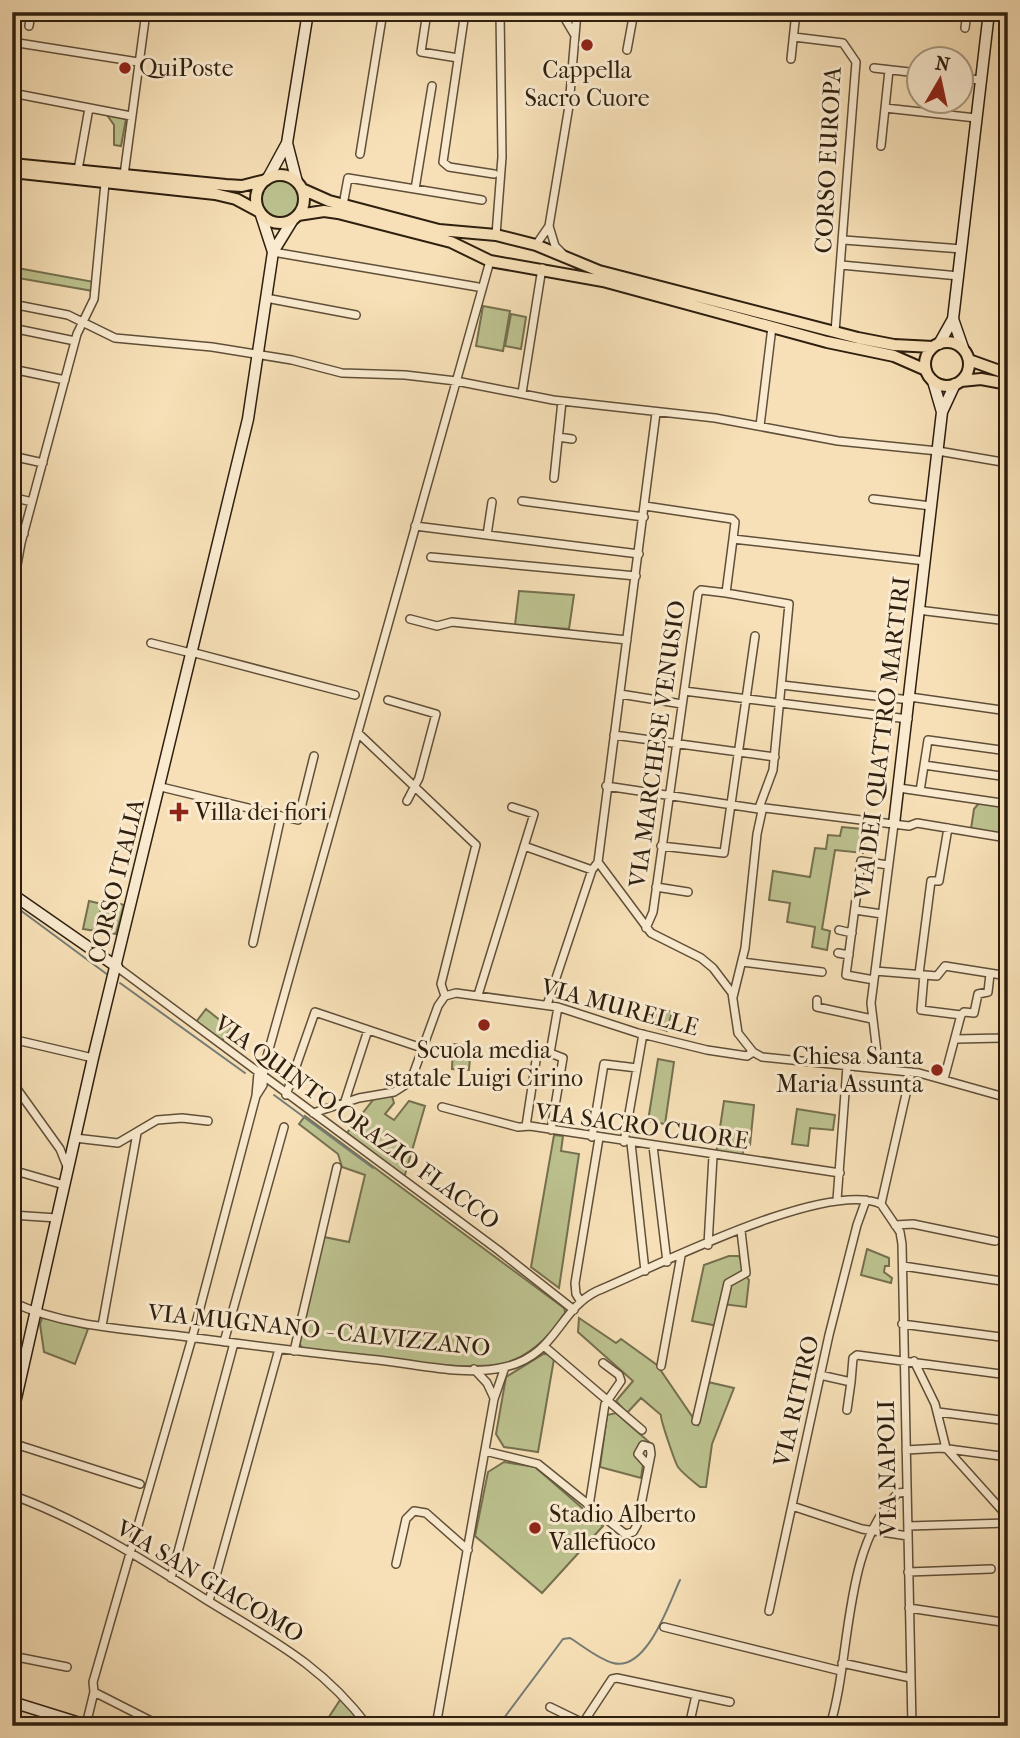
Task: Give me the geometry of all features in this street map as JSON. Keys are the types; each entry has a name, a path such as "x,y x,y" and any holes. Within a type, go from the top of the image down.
{"main road":[{"path":"12,164 242,186 283,175 343,205 453,233 492,235 536,245 599,271 835,332 894,345 936,346 951,342 963,348 969,360 968,372 958,383"},
{"path":"12,173 221,195 276,223 324,211 338,213 444,240 487,258 603,281 772,327 894,356 926,370"},
{"path":"261,214 256,195 267,179"},
{"path":"295,218 304,203 300,185"},
{"path":"487,258 481,243 492,235"},
{"path":"543,268 553,260 552,251"},
{"path":"936,346 926,358 926,370 933,381 944,386 981,379 1008,384"},
{"path":"969,360 1008,374"}],"street":[{"path":"29,26 31,12"},
{"path":"124,175 146,12"},
{"path":"267,179 287,143 308,12"},
{"path":"360,154 383,12"},
{"path":"427,12 421,52 458,58"},
{"path":"465,12 443,162 449,167 494,174"},
{"path":"492,235 502,157 500,12"},
{"path":"561,12 574,35"},
{"path":"536,245 549,226 569,106 577,12"},
{"path":"627,50 634,12"},
{"path":"791,59 796,12"},
{"path":"931,13 938,12"},
{"path":"965,29 967,12"},
{"path":"936,346 953,319 989,12"},
{"name":"CORSO EUROPA","path":"793,37 843,43 856,62 835,332"},
{"path":"12,41 138,62"},
{"path":"874,68 904,72"},
{"path":"881,146 889,70"},
{"path":"974,79 981,80"},
{"path":"415,189 432,86"},
{"path":"12,93 131,116"},
{"path":"78,170 89,108"},
{"path":"885,108 976,118"},
{"path":"287,143 300,185"},
{"path":"343,205 348,178 482,200"},
{"path":"12,592 17,543 24,534 75,341 83,320 90,313 94,299 105,183"},
{"path":"261,214 272,251"},
{"path":"272,251 295,218"},
{"path":"549,226 555,246 566,257"},
{"path":"844,240 962,249"},
{"path":"272,251 478,287"},
{"name":"CORSO ITALIA","path":"12,1416 38,1312 93,1058 161,787 248,419 272,251"},
{"path":"12,1702 86,1726 94,1692 93,1682 128,1551 192,1338 262,1073 456,381 487,258"},
{"path":"841,264 959,276"},
{"path":"522,393 543,268"},
{"path":"266,298 356,315"},
{"path":"12,303 83,320 115,338 212,347 292,360 342,373 405,375 456,381 562,401 760,426 838,441 938,451 1008,463"},
{"path":"953,319 963,348"},
{"path":"760,426 772,327"},
{"path":"12,328 75,341"},
{"path":"12,369 65,380"},
{"name":"VIA DEI QUATTRO MARTIRI","path":"877,1068 872,1019 874,980 908,719 942,412 933,381"},
{"name":"VIA DEI QUATTRO MARTIRI","path":"942,412 958,383"},
{"path":"554,478 562,401"},
{"path":"547,1005 592,870 598,862 656,413"},
{"path":"558,437 572,439"},
{"path":"12,456 43,463"},
{"path":"12,497 32,502"},
{"path":"873,499 932,506"},
{"path":"522,501 644,517"},
{"path":"488,535 492,502"},
{"path":"645,506 730,518 735,522 726,593 789,603 775,757 772,778 761,806 742,962 733,998 735,1025 740,1036 753,1052 768,1059 915,1073 944,1079 1005,1099 1008,1150"},
{"path":"415,526 639,554"},
{"path":"12,531 24,534"},
{"path":"733,539 925,561"},
{"path":"431,557 636,576"},
{"name":"VIA MARCHESE VENUSIO","path":"646,928 652,918 699,591 726,593"},
{"path":"918,610 1008,621"},
{"path":"410,619 437,626 454,623 627,640"},
{"path":"661,846 724,853 755,636"},
{"path":"151,643 355,695"},
{"path":"782,685 1008,711"},
{"path":"684,691 908,719"},
{"path":"620,694 682,704"},
{"path":"388,700 436,715 407,801"},
{"path":"313,1113 394,1092 412,1077 444,996 441,984 476,845 358,733"},
{"path":"614,735 775,757"},
{"path":"920,791 928,740 1008,751"},
{"path":"161,787 298,820 314,755"},
{"path":"924,765 1008,777"},
{"path":"606,786 909,826 917,822 1001,836 1008,834"},
{"path":"899,788 1008,804"},
{"path":"478,995 534,814 512,807"},
{"path":"253,943 281,816"},
{"path":"948,828 939,881 931,881 925,922 921,1010 961,1015 964,1012 974,1013 978,994 988,992 990,974"},
{"path":"524,846 592,870"},
{"path":"874,980 846,975 861,861 888,865"},
{"path":"598,862 646,928 655,937 701,958 713,968 733,998"},
{"path":"656,887 688,892"},
{"path":"12,894 117,967"},
{"path":"855,910 883,914"},
{"path":"916,920 925,922"},
{"path":"839,930 852,933"},
{"path":"838,953 849,955"},
{"path":"742,962 821,972"},
{"path":"875,971 938,975 945,966 1008,976"},
{"name":"VIA QUINTO ORAZIO FLACCO","path":"117,967 262,1073 286,1095 574,1310"},
{"name":"VIA MURELLE","path":"444,996 456,993 478,995 558,1007 643,1034 732,1055"},
{"path":"817,1000 817,1007 872,1019"},
{"path":"550,1053 558,1007"},
{"path":"286,1095 316,1012 422,1048"},
{"path":"944,1079 957,1039 961,1015"},
{"path":"957,1039 1001,1038 1008,1021"},
{"path":"344,1104 368,1030"},
{"path":"643,1034 628,1142 645,1272"},
{"path":"740,1036 732,1055 750,1056 753,1052"},
{"path":"12,1039 93,1058"},
{"path":"526,1126 538,1052 550,1053 563,1058 551,1129"},
{"path":"637,1069 604,1064 575,1283 576,1294 581,1302 590,1294 769,1219 837,1200 865,1200 881,1204 907,1085 915,1073"},
{"path":"837,1200 839,1142 848,1066"},
{"path":"12,1082 60,1149 68,1169"},
{"path":"258,1091 275,1086"},
{"name":"VIA SACRO CUORE","path":"442,1107 483,1116 500,1124 551,1129 712,1156 840,1173"},
{"path":"75,1138 118,1143 148,1124 169,1118 208,1121"},
{"path":"223,1342 284,1126"},
{"path":"102,1326 137,1133"},
{"path":"653,1146 667,1262"},
{"path":"708,1245 712,1156"},
{"path":"294,1351 337,1167"},
{"path":"12,1170 64,1185"},
{"name":"VIA RITIRO","path":"769,1611 830,1335 865,1200"},
{"name":"VIA NAPOLI","path":"881,1204 901,1237 903,1266 902,1324 912,1726"},
{"path":"12,1215 57,1218"},
{"path":"895,1225 914,1224 995,1241"},
{"path":"696,1421 728,1283 746,1273 741,1231"},
{"path":"661,1366 681,1256"},
{"path":"903,1266 1008,1282"},
{"name":"VIA MUGNANO - CALVIZZANO","path":"12,1302 38,1312 102,1326 294,1351 492,1369 505,1367 545,1347 581,1302"},
{"path":"902,1324 1008,1338"},
{"path":"171,1577 234,1343"},
{"path":"545,1347 642,1430"},
{"path":"209,1601 278,1349"},
{"path":"847,1410 856,1355 1008,1375"},
{"path":"914,1361 938,1412 946,1448 1008,1517"},
{"path":"589,1506 606,1401 621,1379 604,1363"},
{"path":"436,1726 494,1399 505,1367"},
{"path":"474,1369 487,1383 494,1399"},
{"path":"492,1369 499,1384"},
{"path":"487,1383 492,1369"},
{"path":"821,1375 851,1382"},
{"path":"938,1412 1008,1421"},
{"path":"12,1443 140,1484"},
{"path":"906,1450 946,1448 1008,1457"},
{"path":"485,1451 532,1460 619,1532 633,1532 647,1464"},
{"path":"830,1726 860,1566 873,1532 898,1493 907,1492"},
{"name":"VIA SAN GIACOMO","path":"12,1495 128,1551 278,1642 318,1670 339,1689 368,1726"},
{"path":"792,1506 873,1532 908,1536"},
{"path":"396,1564 406,1519 414,1511 426,1513 468,1550"},
{"path":"908,1526 1008,1523"},
{"path":"908,1572 990,1569"},
{"path":"909,1608 1008,1623"},
{"path":"664,1627 842,1667 911,1678"},
{"path":"12,1656 66,1667"},
{"path":"550,1707 578,1722 585,1722 614,1678 730,1702"},
{"path":"94,1692 161,1726"},
{"path":"690,1726 696,1695"}],"green space":[{"path":"107,115 126,119 121,146 114,145 114,125"},
{"path":"277,180 292,183 300,195 297,210 285,218 270,216 261,203 263,189"},
{"path":"12,267 94,282 93,291 12,277"},
{"path":"483,306 510,311 503,351 476,346"},
{"path":"511,314 526,317 521,349 505,346"},
{"path":"519,591 574,595 569,629 515,625"},
{"path":"979,803 1008,807 1004,834 971,829 974,809"},
{"path":"842,827 862,829 861,837 865,838 863,853 835,850 822,929 830,931 827,950 812,947 815,927 787,922 790,903 769,900 773,871 810,877 815,848 826,849 828,835 840,836"},
{"path":"89,901 102,904 96,931 83,929"},
{"path":"109,901 124,905 116,934 102,931"},
{"path":"658,1007 672,1012 667,1031 653,1026"},
{"path":"206,1009 231,1029 221,1042 196,1022"},
{"path":"453,1044 471,1046 469,1070 452,1069"},
{"path":"658,1059 674,1062 665,1124 648,1121"},
{"path":"391,1093 394,1103 385,1114 394,1120 409,1101 425,1106 404,1178 346,1134 377,1095"},
{"path":"724,1101 754,1105 750,1145 744,1145 742,1158 716,1154"},
{"path":"797,1109 835,1115 833,1130 810,1128 808,1146 792,1144"},
{"path":"305,1116 564,1308 566,1315 529,1351 514,1360 496,1365 411,1363 302,1348 299,1343 324,1237 349,1242 365,1175 342,1167 338,1154 299,1124"},
{"path":"554,1135 563,1136 561,1151 579,1154 559,1288 531,1267"},
{"path":"867,1249 889,1258 889,1266 885,1266 884,1272 892,1278 891,1283 861,1275"},
{"path":"729,1256 739,1256 746,1270 745,1275 749,1280 746,1307 723,1304 718,1326 692,1321 704,1265"},
{"path":"43,1316 88,1329 75,1364 44,1352 40,1324"},
{"path":"579,1318 616,1343 621,1339 657,1365 698,1425 708,1382 734,1388 712,1444 706,1487 700,1487 678,1467 661,1415 641,1398 627,1413 616,1401 633,1381 578,1332"},
{"path":"545,1353 554,1359 538,1452 504,1447 496,1434 506,1377"},
{"path":"616,1413 649,1442 640,1443 636,1451 643,1465 641,1478 600,1467 607,1415"},
{"name":"Stadio Alberto Vallefuoco","path":"504,1462 535,1467 603,1526 542,1593 475,1536 488,1472"},
{"path":"342,1697 364,1726 323,1726"}],"waterway":[{"path":"12,904 108,975"},
{"path":"120,983 245,1073"},
{"path":"274,1095 373,1168"},
{"path":"498,1726 563,1639 570,1638 613,1663 625,1663 636,1657 655,1634 680,1580"}],"place":[{"name":"Cappella Sacro Cuore","path":"587,45"},
{"name":"QuiPoste","path":"125,68"},
{"name":"Villa dei fiori","path":"179,812"},
{"name":"Scuola media statale Luigi Cirino","path":"484,1025"},
{"name":"Chiesa Santa Maria Assunta","path":"937,1070"},
{"name":"Stadio Alberto Vallefuoco","path":"535,1528"}]}
